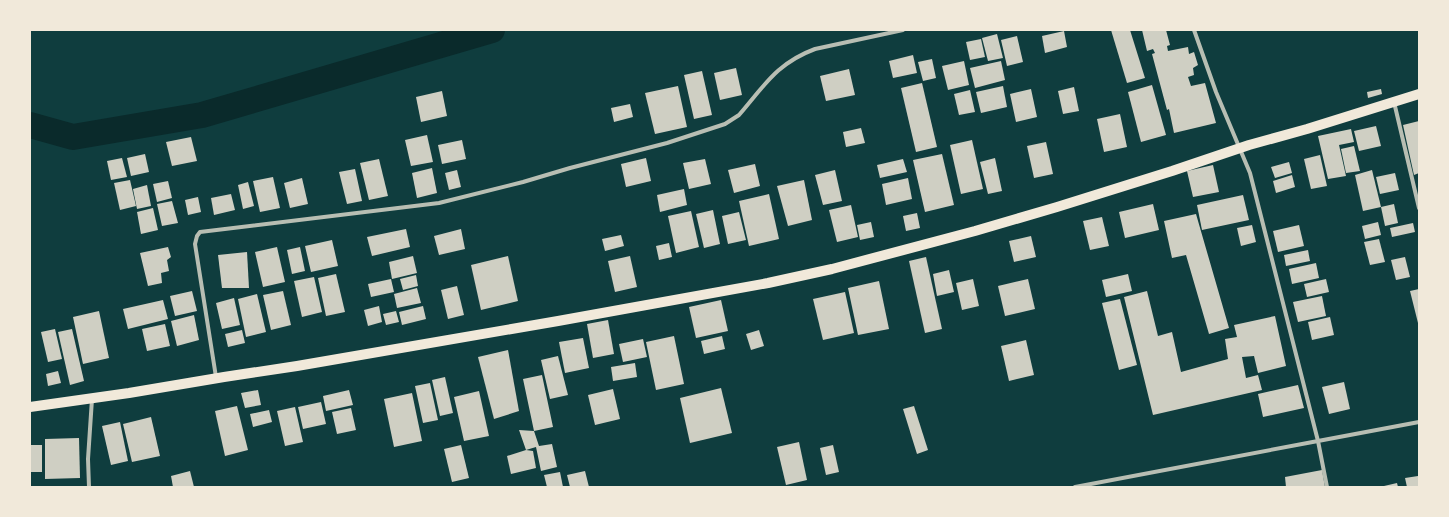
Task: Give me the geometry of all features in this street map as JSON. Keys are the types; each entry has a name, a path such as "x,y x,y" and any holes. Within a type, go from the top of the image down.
{"highway":[{"path":"30,407 92,399 297,366 558,321 811,274 975,232 1057,208 1240,148 1419,94"}],"street":[{"path":"216,378 195,244 197,236 200,232 439,203 667,143 733,120 739,115 777,70 788,61 802,54 815,49 903,30"},
{"path":"1194,30 1216,92 1250,173 1318,441 1327,487"},
{"path":"1394,102 1419,208"},
{"path":"89,487 88,459 92,399"},
{"path":"1075,487 1419,422"}],"building":[{"path":"1111,30 1130,30 1145,78 1127,83"},
{"path":"1142,30 1166,30 1170,45 1167,46 1168,51 1188,47 1189,54 1194,52 1198,65 1193,68 1194,75 1188,77 1191,86 1205,83 1216,123 1174,133 1169,109 1167,110 1152,54 1155,53 1153,49 1147,51"},
{"path":"1064,31 1067,47 1045,53 1042,36"},
{"path":"997,34 1003,58 988,61 982,38"},
{"path":"1017,36 1023,62 1007,66 1001,40"},
{"path":"981,39 985,57 970,60 966,42"},
{"path":"913,55 917,73 893,78 889,61"},
{"path":"932,59 936,78 923,81 918,62"},
{"path":"964,61 969,85 948,90 942,66"},
{"path":"1001,61 1005,80 975,88 970,68"},
{"path":"736,68 742,95 720,100 714,73"},
{"path":"849,69 855,95 826,101 820,76"},
{"path":"702,71 712,115 694,119 684,75"},
{"path":"922,83 937,147 916,152 901,88"},
{"path":"1152,85 1166,135 1141,142 1128,92"},
{"path":"678,86 687,127 655,134 645,93"},
{"path":"1003,86 1007,107 981,113 976,92"},
{"path":"1074,87 1079,111 1063,114 1058,91"},
{"path":"1031,89 1037,117 1016,122 1010,94"},
{"path":"1381,89 1382,94 1368,98 1367,92"},
{"path":"970,90 975,112 959,115 954,94"},
{"path":"442,91 447,116 421,122 416,97"},
{"path":"630,104 633,117 614,122 611,108"},
{"path":"1120,114 1127,147 1104,152 1097,119"},
{"path":"1419,121 1419,173 1414,175 1403,125"},
{"path":"1376,126 1381,146 1359,151 1354,131"},
{"path":"861,128 865,143 846,147 843,132"},
{"path":"1351,129 1354,142 1339,145 1346,176 1328,179 1318,136"},
{"path":"427,135 433,162 411,166 405,140"},
{"path":"191,137 197,161 172,166 166,142"},
{"path":"462,140 466,159 442,164 438,145"},
{"path":"972,140 983,189 961,194 950,145"},
{"path":"1046,142 1053,174 1034,178 1027,146"},
{"path":"1354,146 1360,171 1346,173 1341,149"},
{"path":"145,154 149,172 131,176 127,158"},
{"path":"942,154 954,205 925,212 913,160"},
{"path":"1320,155 1327,186 1311,189 1304,159"},
{"path":"122,158 127,177 111,180 107,161"},
{"path":"646,158 651,181 626,187 621,164"},
{"path":"995,158 1002,191 988,194 980,162"},
{"path":"379,159 388,196 369,200 360,163"},
{"path":"705,159 711,184 689,189 683,163"},
{"path":"903,159 907,172 880,178 877,165"},
{"path":"1289,162 1292,173 1275,178 1271,167"},
{"path":"755,164 760,186 734,193 728,170"},
{"path":"1213,165 1219,192 1193,197 1187,171"},
{"path":"432,168 437,193 417,198 412,173"},
{"path":"355,169 362,201 347,204 339,172"},
{"path":"457,170 461,187 449,190 445,173"},
{"path":"835,170 842,201 823,205 815,175"},
{"path":"1372,170 1381,207 1363,211 1355,175"},
{"path":"1395,173 1399,190 1380,194 1376,177"},
{"path":"1292,175 1295,187 1276,193 1273,181"},
{"path":"273,177 280,208 260,212 253,181"},
{"path":"302,178 308,204 290,208 284,183"},
{"path":"908,178 912,199 886,205 882,184"},
{"path":"130,180 136,206 120,210 114,183"},
{"path":"804,180 812,220 788,226 777,186"},
{"path":"168,181 172,198 157,202 153,184"},
{"path":"248,182 254,206 243,209 238,185"},
{"path":"147,185 151,206 137,209 133,189"},
{"path":"684,189 687,205 660,212 657,195"},
{"path":"231,194 235,210 214,215 211,198"},
{"path":"769,194 779,239 749,246 739,201"},
{"path":"1243,195 1249,220 1202,230 1197,205"},
{"path":"198,197 201,212 188,215 185,200"},
{"path":"172,201 178,223 162,226 157,204"},
{"path":"1153,204 1159,230 1125,238 1119,212"},
{"path":"1394,204 1398,223 1385,226 1381,207"},
{"path":"851,205 858,237 837,242 829,210"},
{"path":"153,208 158,230 141,234 137,212"},
{"path":"713,210 720,244 704,248 696,214"},
{"path":"691,211 699,247 676,253 668,216"},
{"path":"739,212 746,240 728,244 722,216"},
{"path":"917,213 920,228 906,231 903,216"},
{"path":"1196,214 1229,328 1209,334 1186,255 1172,258 1164,221"},
{"path":"1102,217 1109,246 1090,250 1083,221"},
{"path":"871,222 874,237 860,240 857,225"},
{"path":"1378,222 1381,235 1365,239 1362,226"},
{"path":"1413,223 1415,232 1392,237 1390,228"},
{"path":"1252,225 1256,242 1241,246 1237,228"},
{"path":"1299,225 1304,246 1278,252 1273,231"},
{"path":"406,229 410,247 372,256 367,237"},
{"path":"461,229 465,249 439,255 434,236"},
{"path":"621,235 624,246 605,251 602,239"},
{"path":"1031,236 1036,257 1014,262 1009,241"},
{"path":"1379,239 1385,262 1370,265 1364,242"},
{"path":"332,240 338,266 311,272 305,246"},
{"path":"669,243 672,257 659,260 656,246"},
{"path":"168,247 171,257 167,260 169,271 161,273 162,283 148,286 140,253"},
{"path":"277,247 285,282 263,287 255,252"},
{"path":"300,247 305,271 292,274 287,250"},
{"path":"1308,250 1310,261 1286,266 1284,255"},
{"path":"247,252 249,288 222,288 218,255"},
{"path":"413,256 417,273 392,279 389,262"},
{"path":"508,256 518,301 481,310 471,265"},
{"path":"630,256 637,287 615,292 608,261"},
{"path":"926,257 942,329 925,333 909,261"},
{"path":"1405,257 1410,277 1396,280 1391,260"},
{"path":"1316,263 1319,278 1292,284 1289,269"},
{"path":"949,270 954,292 937,296 933,274"},
{"path":"336,274 345,312 326,316 318,278"},
{"path":"1128,274 1132,291 1106,297 1102,280"},
{"path":"416,275 418,286 403,290 400,279"},
{"path":"314,277 322,312 302,317 294,281"},
{"path":"391,279 394,292 371,297 368,284"},
{"path":"973,279 979,306 962,310 956,283"},
{"path":"1028,279 1035,309 1005,316 998,286"},
{"path":"1326,279 1329,292 1307,297 1304,284"},
{"path":"879,281 889,329 858,335 848,288"},
{"path":"457,286 464,315 448,319 441,290"},
{"path":"417,288 421,303 397,308 394,294"},
{"path":"1419,289 1419,323 1418,323 1410,291"},
{"path":"192,291 197,311 175,316 170,296"},
{"path":"283,291 291,325 271,330 263,295"},
{"path":"1147,291 1158,336 1172,332 1181,372 1228,359 1225,339 1237,337 1234,325 1275,316 1286,366 1258,373 1254,356 1242,357 1246,378 1258,375 1262,390 1153,415 1124,297"},
{"path":"845,292 854,333 823,340 813,299"},
{"path":"257,294 266,332 246,337 238,299"},
{"path":"1322,296 1326,316 1298,322 1293,302"},
{"path":"234,298 240,325 222,329 216,303"},
{"path":"1120,299 1137,365 1119,370 1102,303"},
{"path":"163,300 168,319 128,329 123,309"},
{"path":"721,300 728,331 696,338 689,307"},
{"path":"379,306 382,322 368,326 364,310"},
{"path":"423,306 426,319 402,325 399,312"},
{"path":"99,311 109,358 83,364 73,317"},
{"path":"396,311 399,322 386,325 383,314"},
{"path":"194,315 199,340 177,346 171,321"},
{"path":"1330,317 1334,335 1312,340 1308,322"},
{"path":"608,320 614,354 593,358 587,324"},
{"path":"165,324 170,346 147,351 142,329"},
{"path":"55,329 62,359 48,362 41,332"},
{"path":"72,329 84,381 70,385 58,332"},
{"path":"242,330 245,343 228,347 225,334"},
{"path":"759,330 764,346 751,350 746,334"},
{"path":"674,336 684,384 656,390 646,342"},
{"path":"722,336 725,349 704,354 701,341"},
{"path":"583,338 589,368 565,373 559,342"},
{"path":"643,339 647,357 623,362 619,344"},
{"path":"1026,340 1034,375 1009,381 1001,346"},
{"path":"508,350 519,411 494,419 478,357"},
{"path":"558,356 568,395 550,399 541,360"},
{"path":"635,363 637,377 613,381 611,367"},
{"path":"58,371 61,383 48,386 46,374"},
{"path":"542,375 553,427 534,431 523,379"},
{"path":"445,377 453,413 440,416 432,380"},
{"path":"1344,382 1350,409 1329,414 1322,387"},
{"path":"430,383 438,420 423,423 415,386"},
{"path":"1298,385 1304,408 1263,417 1258,394"},
{"path":"721,388 732,433 690,443 680,398"},
{"path":"613,389 620,419 595,425 588,395"},
{"path":"258,390 261,405 245,408 241,393"},
{"path":"349,390 353,405 326,411 323,396"},
{"path":"479,391 489,436 464,441 454,397"},
{"path":"412,393 422,441 394,447 384,399"},
{"path":"321,402 326,424 303,429 298,407"},
{"path":"237,406 248,450 225,456 215,411"},
{"path":"914,406 928,450 917,454 903,409"},
{"path":"295,407 303,442 285,446 277,411"},
{"path":"351,408 356,430 337,434 332,412"},
{"path":"269,410 272,422 253,427 250,414"},
{"path":"151,417 160,456 132,462 123,424"},
{"path":"120,422 128,461 111,465 102,426"},
{"path":"519,430 534,431 539,446 552,444 557,467 541,471 536,447 526,450"},
{"path":"79,438 80,478 45,479 45,439"},
{"path":"799,442 807,480 786,485 777,447"},
{"path":"30,445 42,445 42,472 30,472"},
{"path":"461,445 469,478 452,482 444,449"},
{"path":"833,445 839,472 826,475 820,448"},
{"path":"526,450 533,451 536,468 511,474 507,456"},
{"path":"1322,470 1325,487 1286,487 1285,477"},
{"path":"190,471 194,487 173,487 171,476"},
{"path":"585,471 589,487 570,487 567,475"},
{"path":"560,472 563,487 547,487 544,475"},
{"path":"1418,476 1419,487 1407,487 1405,478"},
{"path":"1397,483 1398,487 1384,487 1384,486"}],"waterway":[{"path":"30,125 73,137 202,115 492,30"}]}
